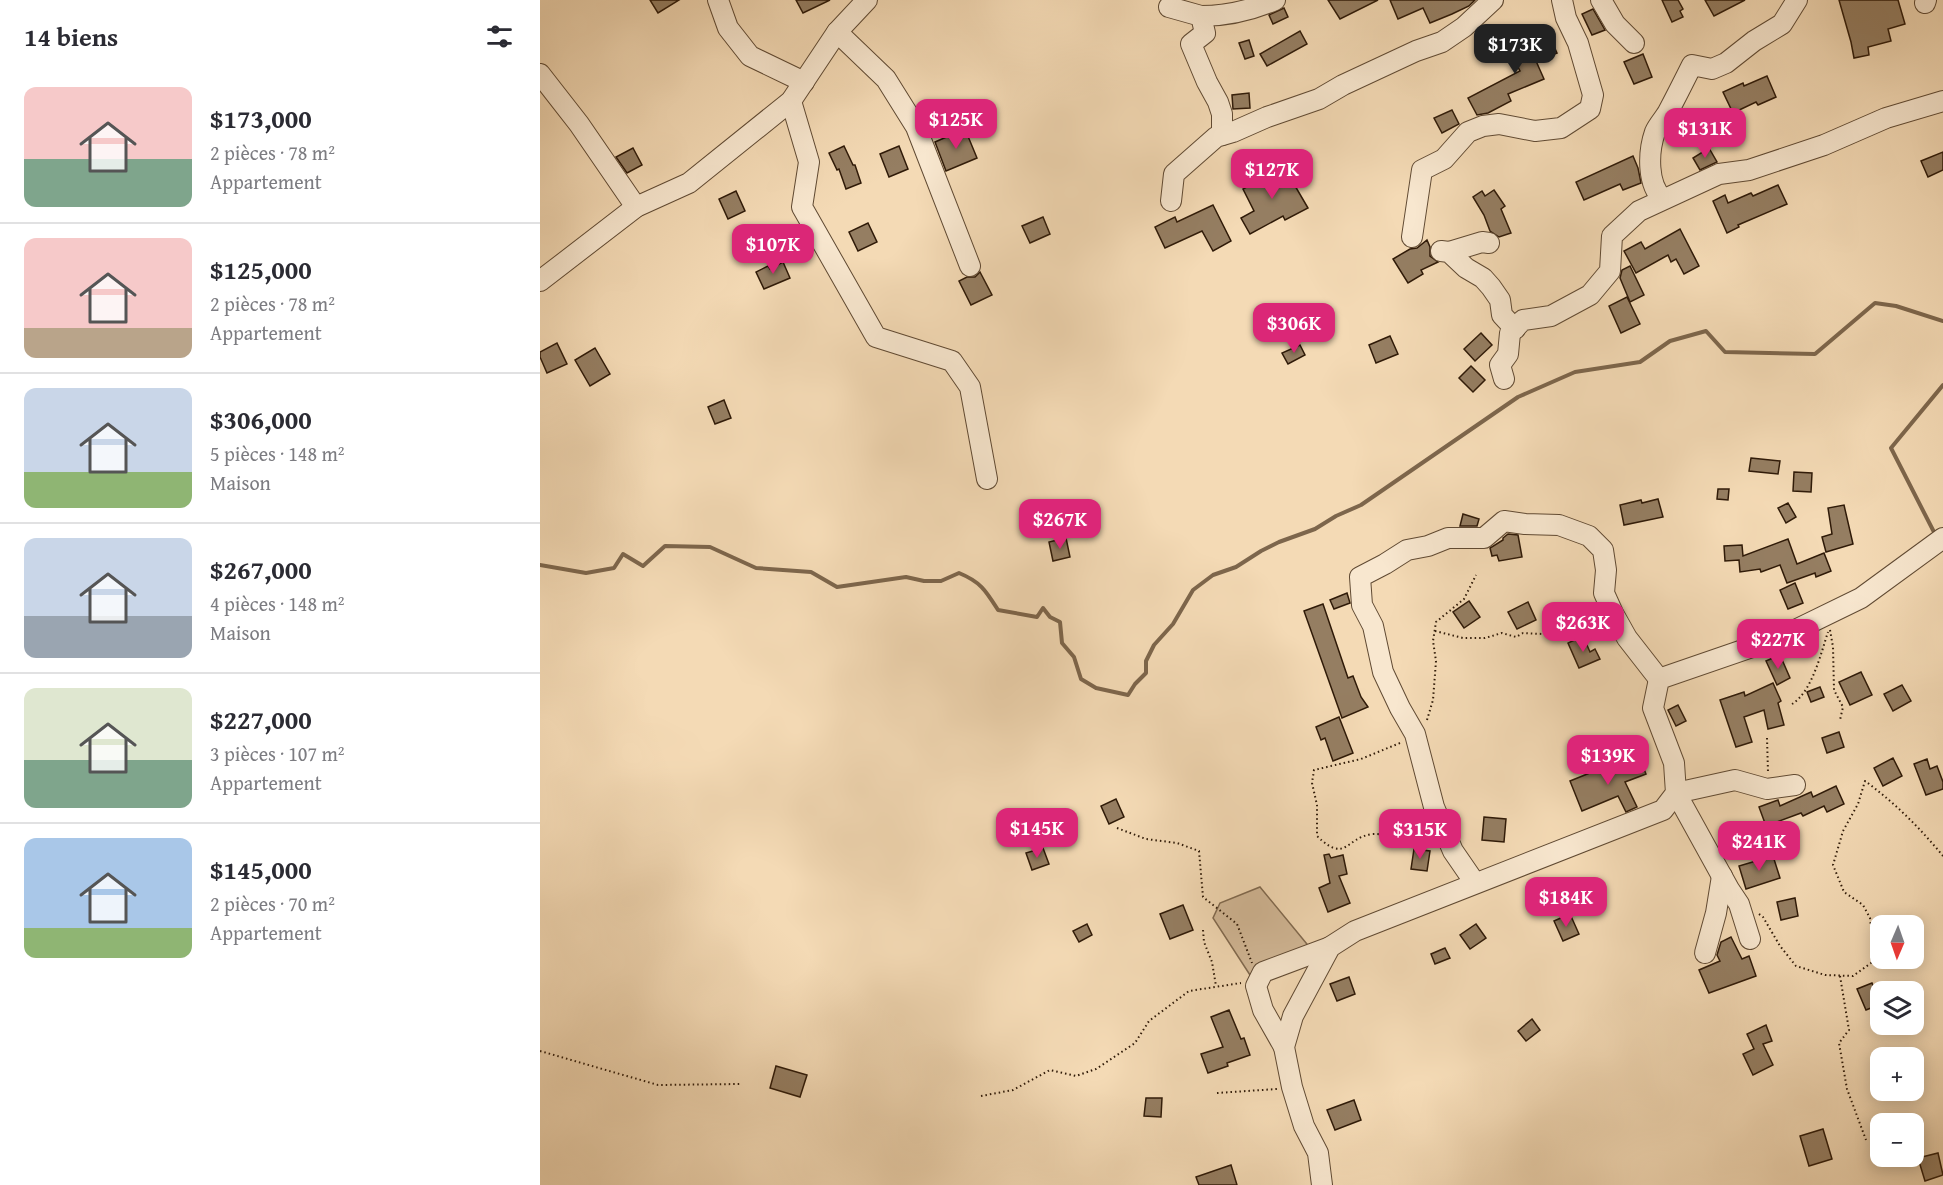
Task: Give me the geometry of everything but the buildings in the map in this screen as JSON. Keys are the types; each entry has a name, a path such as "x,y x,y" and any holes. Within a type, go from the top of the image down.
{"street":[{"path":"718,0 728,28 750,56 804,82"},
{"path":"1169,8 1201,16 1219,16 1275,0"},
{"path":"1171,201 1174,174 1209,142 1267,117 1319,99 1343,85 1416,51 1442,42 1464,27 1493,0"},
{"path":"1412,237 1422,170 1444,159 1468,132 1483,126 1499,124 1536,131 1561,128 1590,109 1593,95 1578,43 1566,18 1562,0"},
{"path":"1601,0 1615,24 1634,43"},
{"path":"1663,199 1656,194 1650,176 1653,140 1656,130 1692,65 1712,69 1726,63 1754,41 1782,24 1797,0"},
{"path":"540,280 636,207 689,183 791,101 837,32 864,1"},
{"path":"1201,16 1205,33 1191,44 1218,102 1222,114 1222,135"},
{"path":"837,32 886,80 916,128 970,266"},
{"path":"540,75 579,124 636,207"},
{"path":"791,101 809,162 802,207 876,337 952,361 970,387 987,479"},
{"path":"1504,379 1500,365 1508,354 1510,333 1523,320 1551,316 1590,295 1610,272 1612,236 1635,214 1719,174 1749,170 1824,145 1886,118 1943,101"},
{"path":"1489,243 1482,242 1445,252 1483,278 1500,300 1502,315 1515,329"},
{"path":"1475,883 1453,851 1434,807 1415,734 1383,672 1372,626 1362,605 1360,577 1407,550 1428,546 1448,538 1484,538 1504,521 1559,525 1589,536 1603,550 1606,570 1604,593 1627,638 1659,679 1653,708 1674,763 1676,793 1740,904 1750,939"},
{"path":"1659,679 1781,637 1861,598 1939,541"},
{"path":"1322,1185 1318,1153 1304,1126 1292,1087 1284,1047 1263,1010 1256,986 1261,977 1330,947 1355,931 1663,810 1676,793 1735,780 1767,789 1795,785"},
{"path":"1705,953 1716,913 1722,876"},
{"path":"1284,1047 1293,1016 1330,947"}],"path":[{"path":"1409,839 1399,840 1387,834 1369,834 1341,849 1329,847 1317,836 1317,805 1312,783 1314,770 1395,747 1415,734 1427,720 1433,700 1436,661 1433,641 1436,622 1464,599 1476,575"},
{"path":"1792,704 1799,700 1816,668 1830,628 1834,690 1844,707 1840,720"},
{"path":"1435,631 1462,638 1485,638 1502,633 1516,637 1523,633 1562,635"},
{"path":"1767,738 1767,789"},
{"path":"1740,904 1763,917 1780,946 1796,966 1825,975 1852,976 1871,963 1874,946 1870,918 1863,905 1844,892 1833,865 1843,831 1858,804 1865,781 1888,797 1943,856"},
{"path":"981,1096 1013,1090 1050,1070 1077,1076 1096,1069 1135,1043 1149,1021 1189,991 1261,977 1252,963 1237,924 1203,897 1200,851 1177,843 1146,839 1117,828"},
{"path":"1203,930 1216,986"},
{"path":"1840,976 1849,1030 1839,1043 1847,1089 1866,1140"},
{"path":"540,1051 658,1085 740,1084"},
{"path":"1217,1093 1266,1091 1292,1087"}],"shaded area":[{"path":"1260,887 1311,949 1250,975 1213,918 1220,903"}],"waterway":[{"path":"540,565 586,573 614,568 623,554 643,566 665,546 710,547 756,568 811,572 837,587 906,577 924,581 941,581 959,573 982,588 998,610 1037,617 1043,608 1050,617 1060,622 1062,643 1074,657 1081,679 1096,688 1128,695 1146,673 1146,661 1154,645 1173,624 1193,590 1213,575 1236,567 1279,542 1315,529 1336,516 1361,505 1518,397 1575,372 1640,362 1670,341 1706,331 1725,352 1815,354 1875,303 1896,306 1943,321"},
{"path":"1936,536 1891,448 1943,385"}]}
